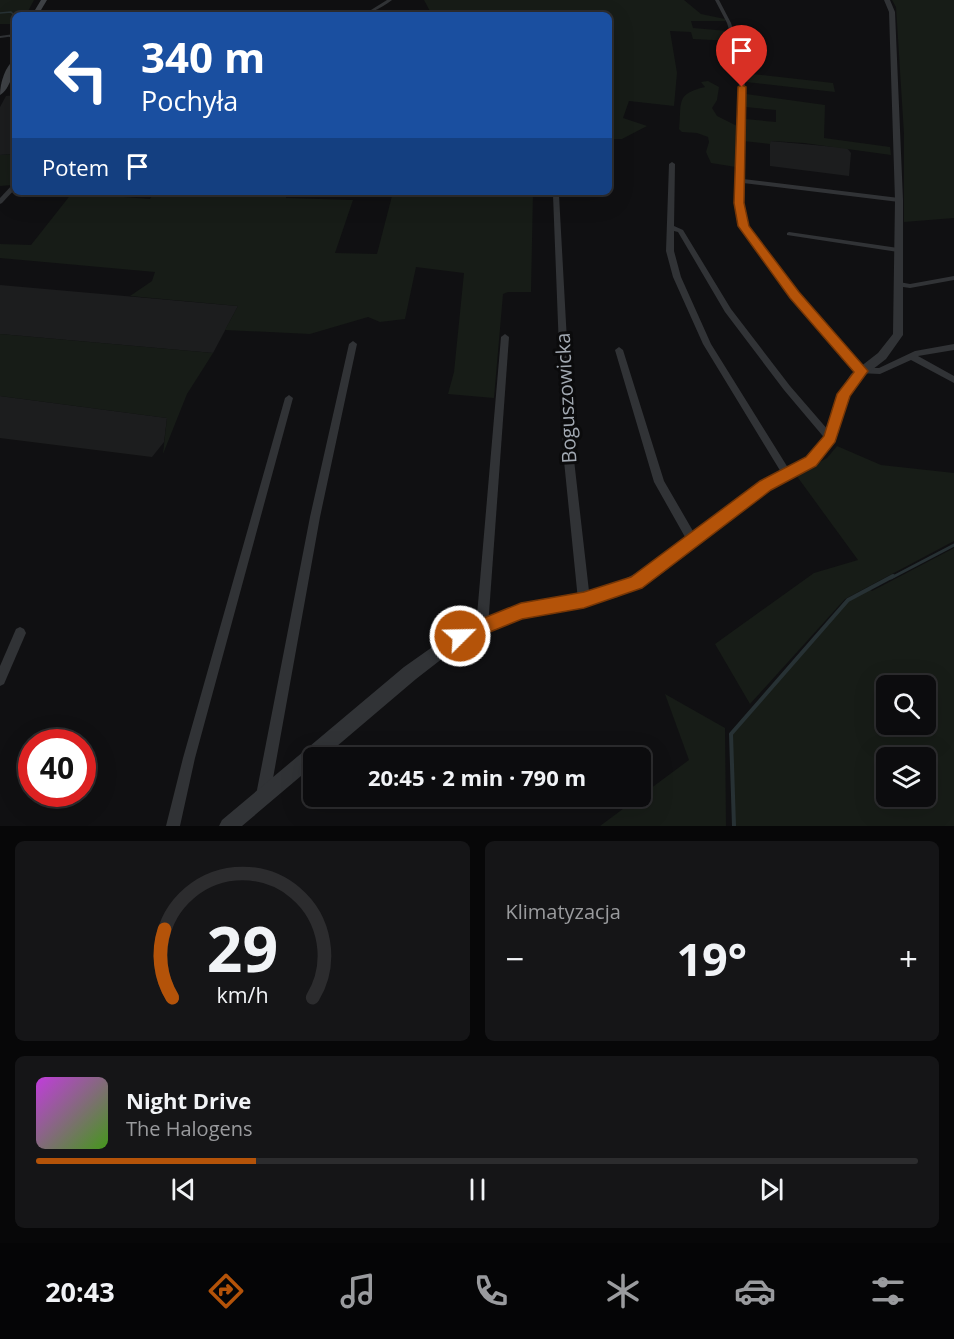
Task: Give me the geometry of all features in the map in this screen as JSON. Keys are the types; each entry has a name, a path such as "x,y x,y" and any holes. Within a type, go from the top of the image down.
{"main road":[{"path":"0,84 12,58"},
{"path":"0,93 12,68"}],"street":[{"path":"367,12 390,0"},
{"path":"717,0 729,23 742,75 739,203 743,226 795,295 861,371 880,371 911,356 954,348"},
{"path":"228,826 410,673 460,636 521,611 584,600 636,583 766,486 811,462 830,438 844,394 861,371 882,356 898,334 899,200 892,12 887,0"},
{"path":"672,164 670,251 677,277 706,344 787,474"},
{"path":"740,181 899,200"},
{"path":"0,202 12,188"},
{"name":"Boguszowicka","path":"556,195 568,451 584,600"},
{"path":"670,228 681,231 729,310 787,388 830,438"},
{"path":"789,234 898,250"},
{"path":"899,284 910,285 954,278"},
{"path":"482,627 505,337"},
{"path":"263,797 315,517 353,344"},
{"path":"619,350 659,483 693,541"},
{"path":"911,356 954,380"},
{"path":"172,826 289,399"},
{"path":"0,680 20,633"}],"shaded area":[{"path":"0,0 34,0 28,12 12,12 12,24 0,24"},
{"path":"424,0 684,0 701,14 725,19 725,21 691,21 693,28 728,31 732,41 693,39 691,32 670,31 677,73 674,106 629,101 623,118 647,126 622,139 612,139 612,12 430,12"},
{"path":"892,0 954,0 954,218 904,222 904,134 896,7"},
{"path":"743,73 833,83 835,92 746,82"},
{"path":"708,81 719,87 717,100 712,108 717,116 737,126 736,167 711,163 706,152 708,137 697,133 682,132 679,129 684,96 705,87 701,82"},
{"path":"746,94 825,105 824,138 890,147 891,155 804,143 771,141 770,144 743,141 745,119 776,122 776,110 745,107"},
{"path":"12,95 12,154 0,155 0,107 6,96"},
{"path":"770,141 847,148 851,153 849,176 770,166"},
{"path":"12,154 12,185 0,186 0,155"},
{"path":"70,195 150,199 152,195 286,195 286,198 353,200 335,253 377,254 392,195 533,195 531,292 503,294 494,398 448,394 454,372 464,273 416,267 405,319 380,322 368,317 310,334 225,330 238,306 130,296 152,281 155,272 0,258 0,244 31,245"},
{"path":"0,285 238,306 213,353 0,334"},
{"path":"0,334 213,353 187,394 163,454 167,418 0,396"},
{"path":"0,396 167,418 164,442 152,457 0,438"},
{"path":"837,446 881,465 954,473 954,541 845,599 750,704 715,644 814,573 858,560 796,475 827,458"},
{"path":"954,548 954,826 734,826 731,734 848,600 869,589 872,591"},
{"path":"665,694 725,728 726,826 600,826 626,807 651,807 651,788 689,760"}],"waterway":[{"path":"0,13 12,13"},
{"path":"891,578 954,545"},
{"path":"734,826 731,734 848,600 893,576"}],"route":[{"path":"460,636 521,611 584,600 636,583 766,486 811,462 830,438 844,394 861,371 795,295 743,226 739,203 742,87"}]}
